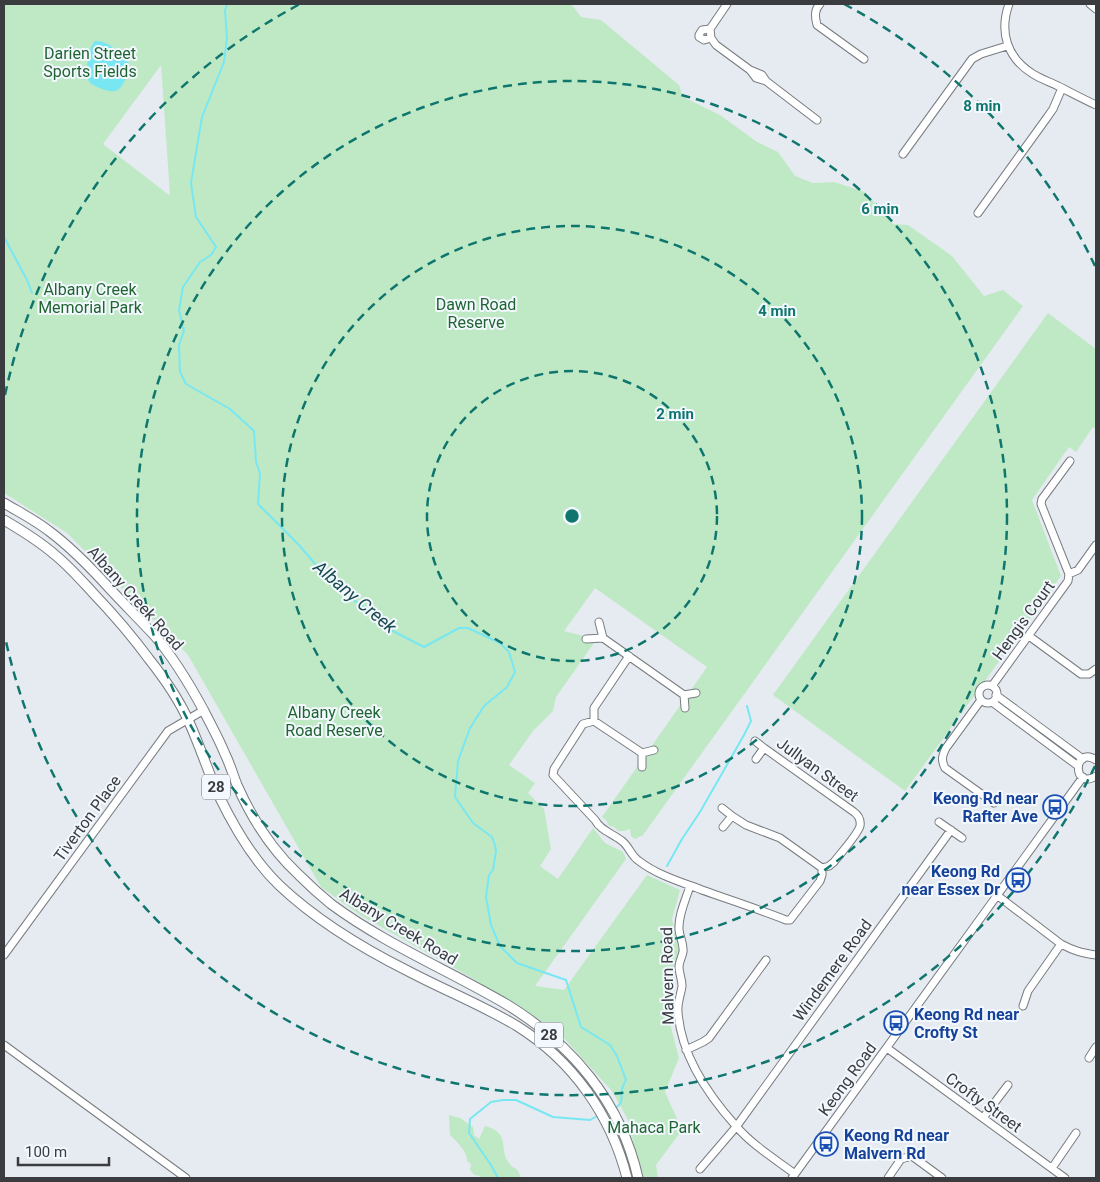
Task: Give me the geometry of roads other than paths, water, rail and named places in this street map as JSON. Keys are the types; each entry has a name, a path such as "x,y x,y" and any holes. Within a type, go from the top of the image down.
{"main road":[{"name":"Albany Creek Road","path":"4,504 34,520 64,542 155,637 175,663 204,710 225,754 237,785 259,828 288,865 331,904 416,956 508,1005 554,1040 590,1077 608,1102 618,1120 633,1158 638,1178"},
{"name":"Albany Creek Road","path":"4,520 53,553 74,573 128,632 170,687 188,719 218,794 246,845 278,884 309,911 352,941 407,971 504,1019 533,1037 552,1053 575,1075 600,1109 619,1151 627,1178"}],"street":[{"path":"727,4 710,29 711,38 716,46 750,70 762,75 766,81 817,120"},
{"path":"820,4 815,18 817,25 864,59"},
{"path":"1009,4 1006,13 1005,29 1007,46 1014,57 1033,74 1096,105"},
{"path":"1090,4 1096,8"},
{"path":"710,29 702,30 699,37 704,40 711,38"},
{"path":"903,154 972,59 981,54 1007,46"},
{"path":"978,213 1053,109 1062,88"},
{"name":"Hengis Court","path":"992,686 1068,582 1069,574 1041,504 1042,498 1070,460"},
{"path":"1069,574 1078,570 1096,546"},
{"path":"599,622 603,638"},
{"path":"1029,636 1080,674 1089,674 1096,669"},
{"path":"586,639 603,638 684,695 696,693"},
{"path":"594,721 594,708 628,656"},
{"path":"996,694 992,702 986,703 981,700 979,693 981,688 992,686 996,694 1083,759"},
{"path":"684,695 685,708"},
{"path":"981,700 946,748 942,756 942,762 945,768 960,780 994,803"},
{"path":"992,702 1078,766"},
{"name":"Tiverton Place","path":"4,955 168,731 204,710"},
{"path":"654,750 642,753 594,721 583,724 554,768 553,775 598,825 627,845 638,861 665,876 690,886"},
{"name":"Jullyan Street","path":"690,886 790,920 820,881 822,868 830,866 834,862 858,829 860,820 857,815 755,741"},
{"name":"Jullyan Street","path":"756,759 764,748"},
{"path":"642,753 642,767"},
{"path":"1096,759 1089,757 1083,759 1078,766 1079,773 1083,778 1089,779 1096,776"},
{"name":"Keong Road","path":"794,1176 1083,778"},
{"path":"722,808 746,825 780,838 822,868"},
{"path":"723,827 732,816"},
{"path":"939,822 962,838"},
{"name":"Windemere Road","path":"700,1169 736,1127 951,830"},
{"name":"Malvern Road","path":"690,886 680,917 679,930 683,953 678,968 682,986 678,1002 678,1013 683,1042 696,1070 711,1094 736,1127 794,1176"},
{"path":"998,896 1062,944 1082,953 1096,955"},
{"path":"1023,1006 1028,991 1062,944"},
{"path":"686,1050 709,1038 766,960"},
{"path":"4,1045 186,1178"},
{"path":"1088,1058 1096,1047"},
{"name":"Crofty Street","path":"887,1048 1066,1178"},
{"path":"983,1118 1008,1085"},
{"path":"1052,1168 1076,1133"},
{"path":"888,1178 902,1159 912,1156 942,1178"}],"water":[{"path":"95,41 110,45 129,63 126,78 118,90 102,89 88,80 86,70 91,48"}],"waterway":[{"name":"Albany Creek","path":"227,4 225,11 227,38 224,62 202,117 191,183 196,217 216,247 211,255 200,262 183,287 179,310 184,331 179,345 180,372 186,384 230,409 254,431 256,462 260,473 258,504 299,545 322,572 355,601 378,617 391,630 424,647 459,628 468,628 500,643 509,652 515,672 507,687 484,706 470,728 458,761 455,797 473,823 492,837 495,845 493,870 489,875 486,897 491,925 500,946 517,963 566,980 581,1027 610,1045 617,1056 626,1080 622,1089 621,1102 615,1108"},
{"path":"4,237 32,293"},
{"path":"667,866 744,735 751,721 747,706"},
{"name":"Albany Creek","path":"498,1178 469,1133 470,1119 491,1102 516,1100 553,1117 590,1120 599,1115"}],"place":[{"name":"Keong Rd near Rafter Ave","path":"1055,807"},
{"name":"Keong Rd near Essex Dr","path":"1018,880"},
{"name":"Keong Rd near Crofty St","path":"896,1023"},
{"name":"Keong Rd near Malvern Rd","path":"826,1144"}],"park label":[{"name":"Darien Street Sports Fields","path":"90,62"},
{"name":"Albany Creek Memorial Park","path":"90,298"},
{"name":"Dawn Road Reserve","path":"476,313"},
{"name":"Albany Creek Road Reserve","path":"334,721"},
{"name":"Mahaca Park","path":"654,1127"}]}
